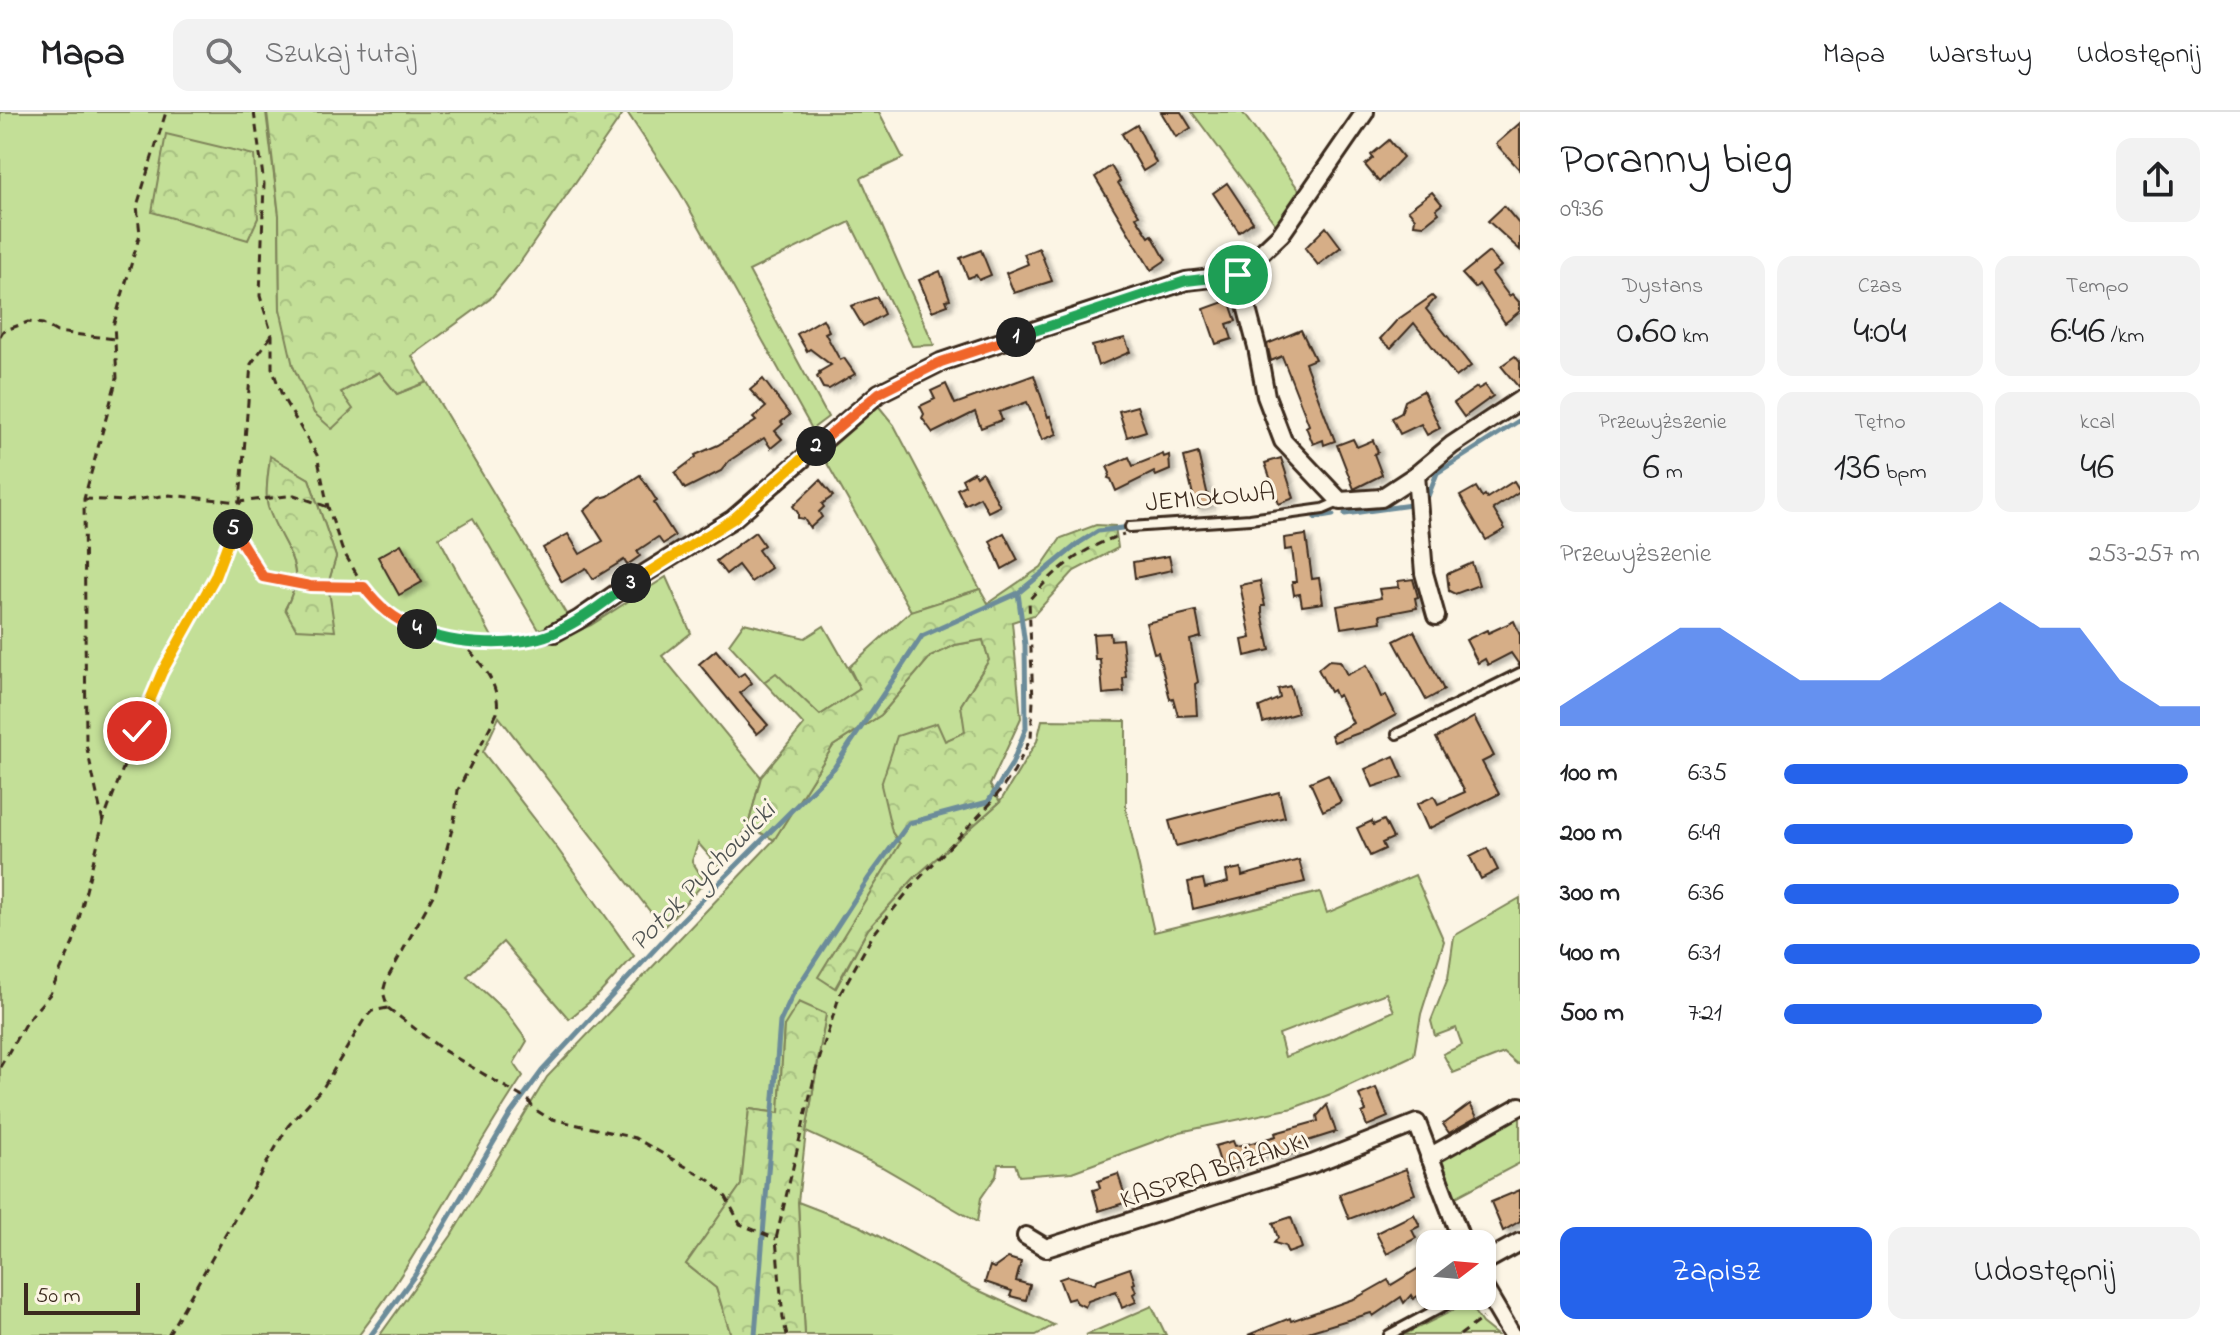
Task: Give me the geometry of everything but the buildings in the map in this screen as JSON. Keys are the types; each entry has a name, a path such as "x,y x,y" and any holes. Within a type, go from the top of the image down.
{"street":[{"path":"554,633 733,519 879,393 941,362 1051,325 1186,281 1238,275 1281,234 1365,112"},
{"name":"JEMIOŁOWA","path":"1238,275 1266,396 1283,441 1340,501"},
{"path":"1340,501 1381,498 1416,475 1452,445 1520,400"},
{"path":"1416,475 1424,573 1436,616"},
{"path":"1458,1230 1429,1157 1520,1106"},
{"name":"KASPRA BAŻANKI","path":"1026,1236 1046,1248 1312,1164 1417,1123 1429,1157"},
{"path":"1496,1255 1520,1242"},
{"path":"1496,1308 1512,1335"}],"lane":[{"name":"JEMIOŁOWA","path":"1129,530 1323,509 1340,501"},
{"path":"1397,734 1520,673"},
{"path":"1389,1335 1436,1310"}],"path":[{"path":"103,822 86,744 84,499 117,378 114,323 140,234 137,206 166,112"},
{"path":"254,112 264,184 260,296 272,335 275,376 283,398 317,455 328,507 342,549 377,604 397,620 430,635 461,642 496,642 554,633"},
{"path":"0,336 3,331 28,322 43,324 57,332 115,339"},
{"path":"0,1067 26,1022 50,994 73,943 103,822 162,672 215,577 234,527 240,502 251,364 272,335"},
{"path":"84,499 127,501 169,495 240,502 294,495 328,507"},
{"path":"234,527 263,577 310,586 364,587"},
{"path":"787,1335 776,1239 816,1070 840,994 873,935 913,885 991,803 1014,772 1031,738 1033,701 1029,600 1048,579 1086,549 1129,530"},
{"path":"461,642 491,679 499,700 497,713 458,790 454,822 435,892 386,981 383,992 388,1008 443,1050 529,1101 533,1108 548,1118 635,1138 711,1181 726,1197 740,1224 776,1239"},
{"path":"168,1335 288,1126 324,1086 365,1018 372,1011 388,1008"},
{"path":"1460,1335 1493,1310"}],"green space":[{"path":"0,112 266,112 279,215 280,309 314,413 333,428 341,392 380,372 397,394 427,382 568,617 539,630 473,518 439,538 492,637 504,648 552,642 591,625 666,577 691,633 662,656 761,777 748,826 720,868 698,843 692,861 705,882 663,928 499,717 483,752 634,956 599,994 569,1019 503,942 467,976 506,1012 527,1041 514,1063 523,1076 403,1272 359,1335 0,1335","holes":["270,457 309,479 336,557 328,584 334,631 285,609 292,594 294,568 268,502"]},
{"path":"267,112 624,112 521,261 490,299 412,356 427,382 397,394 379,372 341,392 353,409 332,429 314,413 293,366 280,309 279,215"},
{"path":"627,112 879,112 903,158 861,178 934,345 912,346 850,222 749,271 828,417 812,429 680,192"},
{"path":"1192,112 1242,112 1302,194 1276,225"},
{"path":"166,134 254,155 258,218 248,240 152,212"},
{"path":"876,403 894,425 980,589 911,611 820,451"},
{"path":"270,456 309,479 336,557 328,584 335,631 296,629 285,609 295,580 294,568 268,507"},
{"path":"1096,525 1115,526 1118,548 1074,571 1034,615 1012,622 1021,718 990,785 1000,802 914,878 868,929 835,988 818,977 900,844 892,832 881,785 897,736 937,723 945,741 965,732 961,705 989,660 983,640 955,645 930,657 881,715 833,746 774,840 748,826 761,777 804,725 764,682 776,673 820,715 860,689 849,667 911,611 980,589 988,603 1041,567 1061,538"},
{"path":"744,623 805,638 824,626 860,689 820,715 776,674 764,682 729,644"},
{"path":"983,640 989,660 961,705 966,732 945,741 892,832 900,844 819,977 836,988 868,929 914,878 1000,802 1037,741 1042,720 1126,721 1126,810 1154,932 1320,892 1327,913 1415,875 1444,941 1421,1014 1414,1055 1331,1094 1293,1108 1180,1132 1072,1172 1019,1176 1015,1164 998,1164 996,1176 981,1198 977,1222 882,1167 806,1132 826,1014 784,1026 779,1113 749,1109 741,1185 686,1264 716,1288 731,1335 380,1335 451,1236 547,1077 774,840 833,746 881,715 930,657 955,645","holes":["1386,993 1394,1011 1332,1039 1285,1057 1279,1034"]},
{"path":"1520,898 1520,1062 1517,1064 1504,1053 1453,1073 1443,1054 1462,1045 1456,1028 1435,1036 1431,1021 1448,978 1454,936"},
{"path":"799,1002 826,1014 798,1202 805,1335 731,1335 716,1288 686,1264 741,1185 749,1109 779,1113 784,1026"},
{"path":"1520,1114 1520,1163 1452,1199 1438,1159"},
{"path":"798,1202 860,1226 969,1286 1054,1325 1036,1335 805,1335"},
{"path":"1152,1306 1166,1335 1086,1335"},
{"path":"1454,1310 1473,1310 1482,1323 1497,1335 1403,1335"}],"waterway":[{"name":"Potok Pychowicki","path":"1428,496 1437,473 1520,420"},
{"name":"Potok Pychowicki","path":"1345,514 1411,505"},
{"path":"1315,518 1333,515"},
{"name":"Potok Pychowicki","path":"371,1335 415,1275 511,1113 542,1071 682,920 834,768 922,636 1018,593 1098,531 1130,527"},
{"path":"755,1335 780,1022 793,994 868,879 909,823 988,802 1012,764 1026,728 1025,645 1018,593"}],"route":[{"path":"137,731 162,672 215,577 234,527 263,577 310,586 364,587 377,604 397,620 430,635 478,644 554,633 733,519 879,393 941,362 1051,325 1186,281 1238,275"}]}
